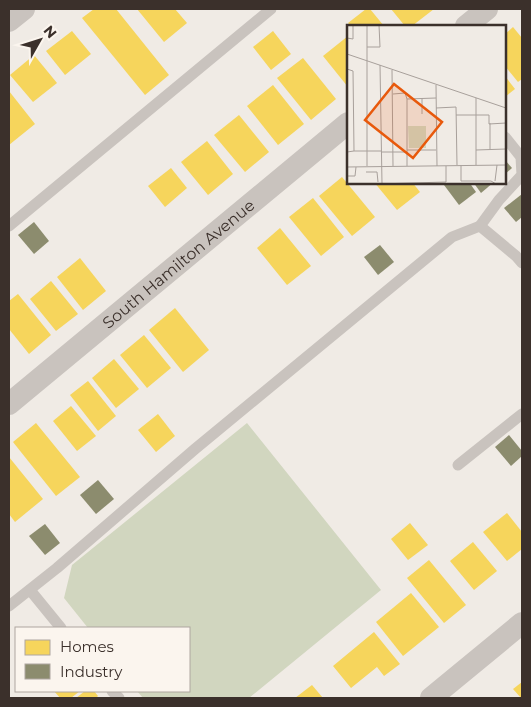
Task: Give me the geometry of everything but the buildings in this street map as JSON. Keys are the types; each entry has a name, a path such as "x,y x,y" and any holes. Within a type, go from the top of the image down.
{"street":[{"path":"9,21 24,9"},
{"path":"467,25 488,9"},
{"name":"South Hamilton Avenue","path":"9,404 347,125"},
{"path":"431,698 522,623"}],"lane":[{"path":"9,226 271,9"},
{"path":"9,605 57,568 195,449 452,237 480,226 499,200 522,176 521,156 506,138"},
{"path":"480,226 522,263"},
{"path":"458,464 522,414"},
{"path":"30,590 60,627"}],"green space":[{"path":"247,423 381,590 249,698 143,698 138,692 190,692 190,627 87,627 64,598 72,565"}]}
